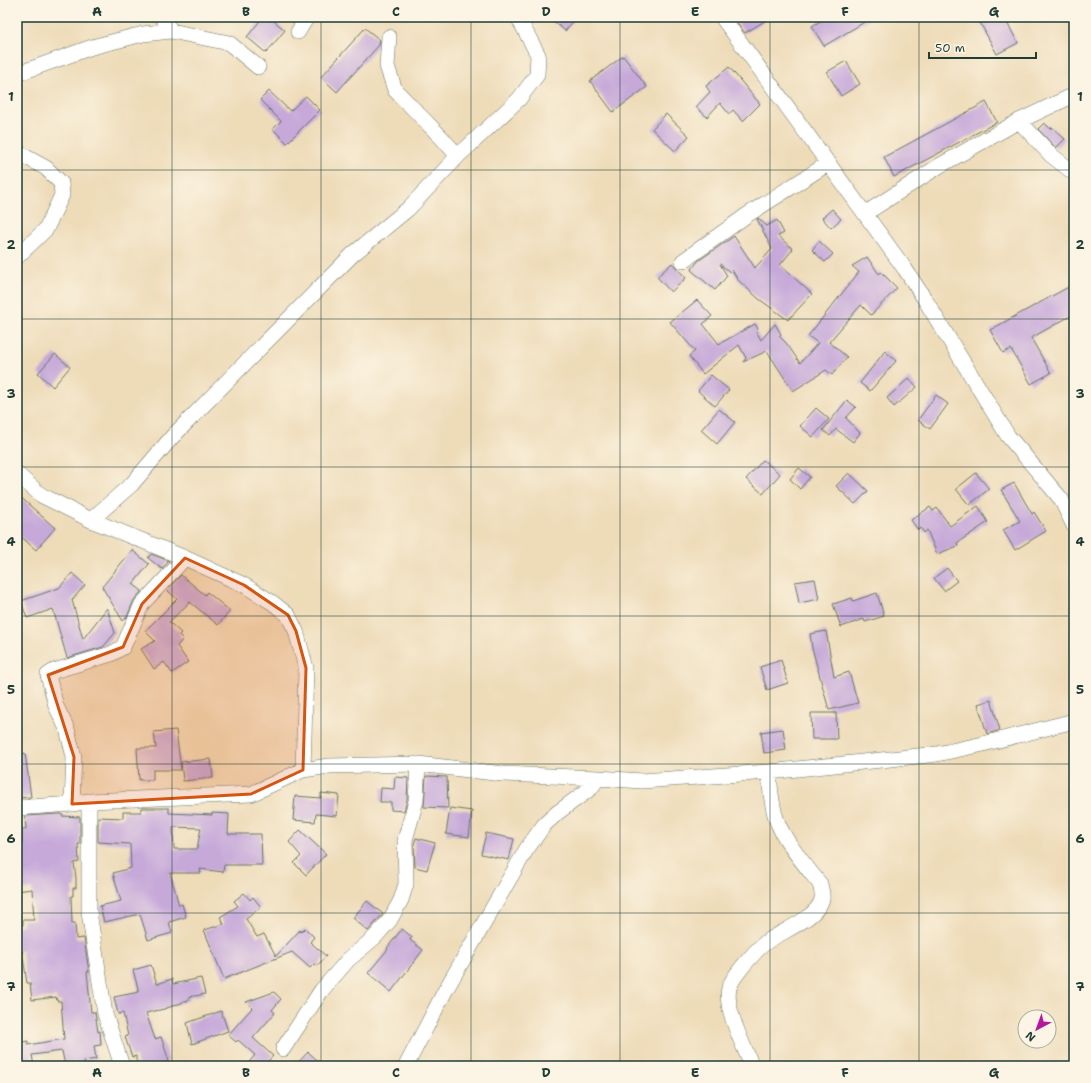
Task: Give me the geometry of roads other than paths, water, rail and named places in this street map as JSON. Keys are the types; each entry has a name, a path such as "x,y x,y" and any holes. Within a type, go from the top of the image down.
{"street":[{"path":"162,17 171,31"},
{"path":"298,32 308,17"},
{"path":"91,520 132,484 173,436 352,255 408,208 458,156 519,99 536,75 538,55 520,21 520,17"},
{"path":"722,17 799,124 866,213 924,298 1008,436 1061,499 1074,526"},
{"path":"17,74 92,47 143,34 171,31 229,43 258,67"},
{"path":"388,37 387,66 395,90 458,156"},
{"path":"866,213 939,166 1019,121 1074,95"},
{"path":"1019,121 1051,155 1074,173"},
{"path":"17,152 46,168 60,183 62,195 46,229 17,257"},
{"path":"683,261 747,215 829,163"},
{"path":"17,474 41,495 91,520 185,558 244,585 273,603 288,615 296,631 306,668 303,770"},
{"path":"72,804 74,757 67,729 56,706 48,675 54,671 111,654 122,647 142,604 185,558"},
{"path":"17,808 72,804 89,801 251,794 303,770 329,766 418,764 503,774 642,781 769,772 937,754 1074,721"},
{"path":"283,1049 321,991 348,960 375,937 390,920 401,900 406,884 405,840 416,801 418,764"},
{"path":"752,1066 729,1008 729,988 752,955 766,943 811,915 819,906 822,899 820,884 787,839 776,817 769,772"},
{"path":"406,1066 445,991 526,850 544,825 557,813 591,788 598,778"},
{"path":"89,801 89,912 105,1014 122,1066"}]}
